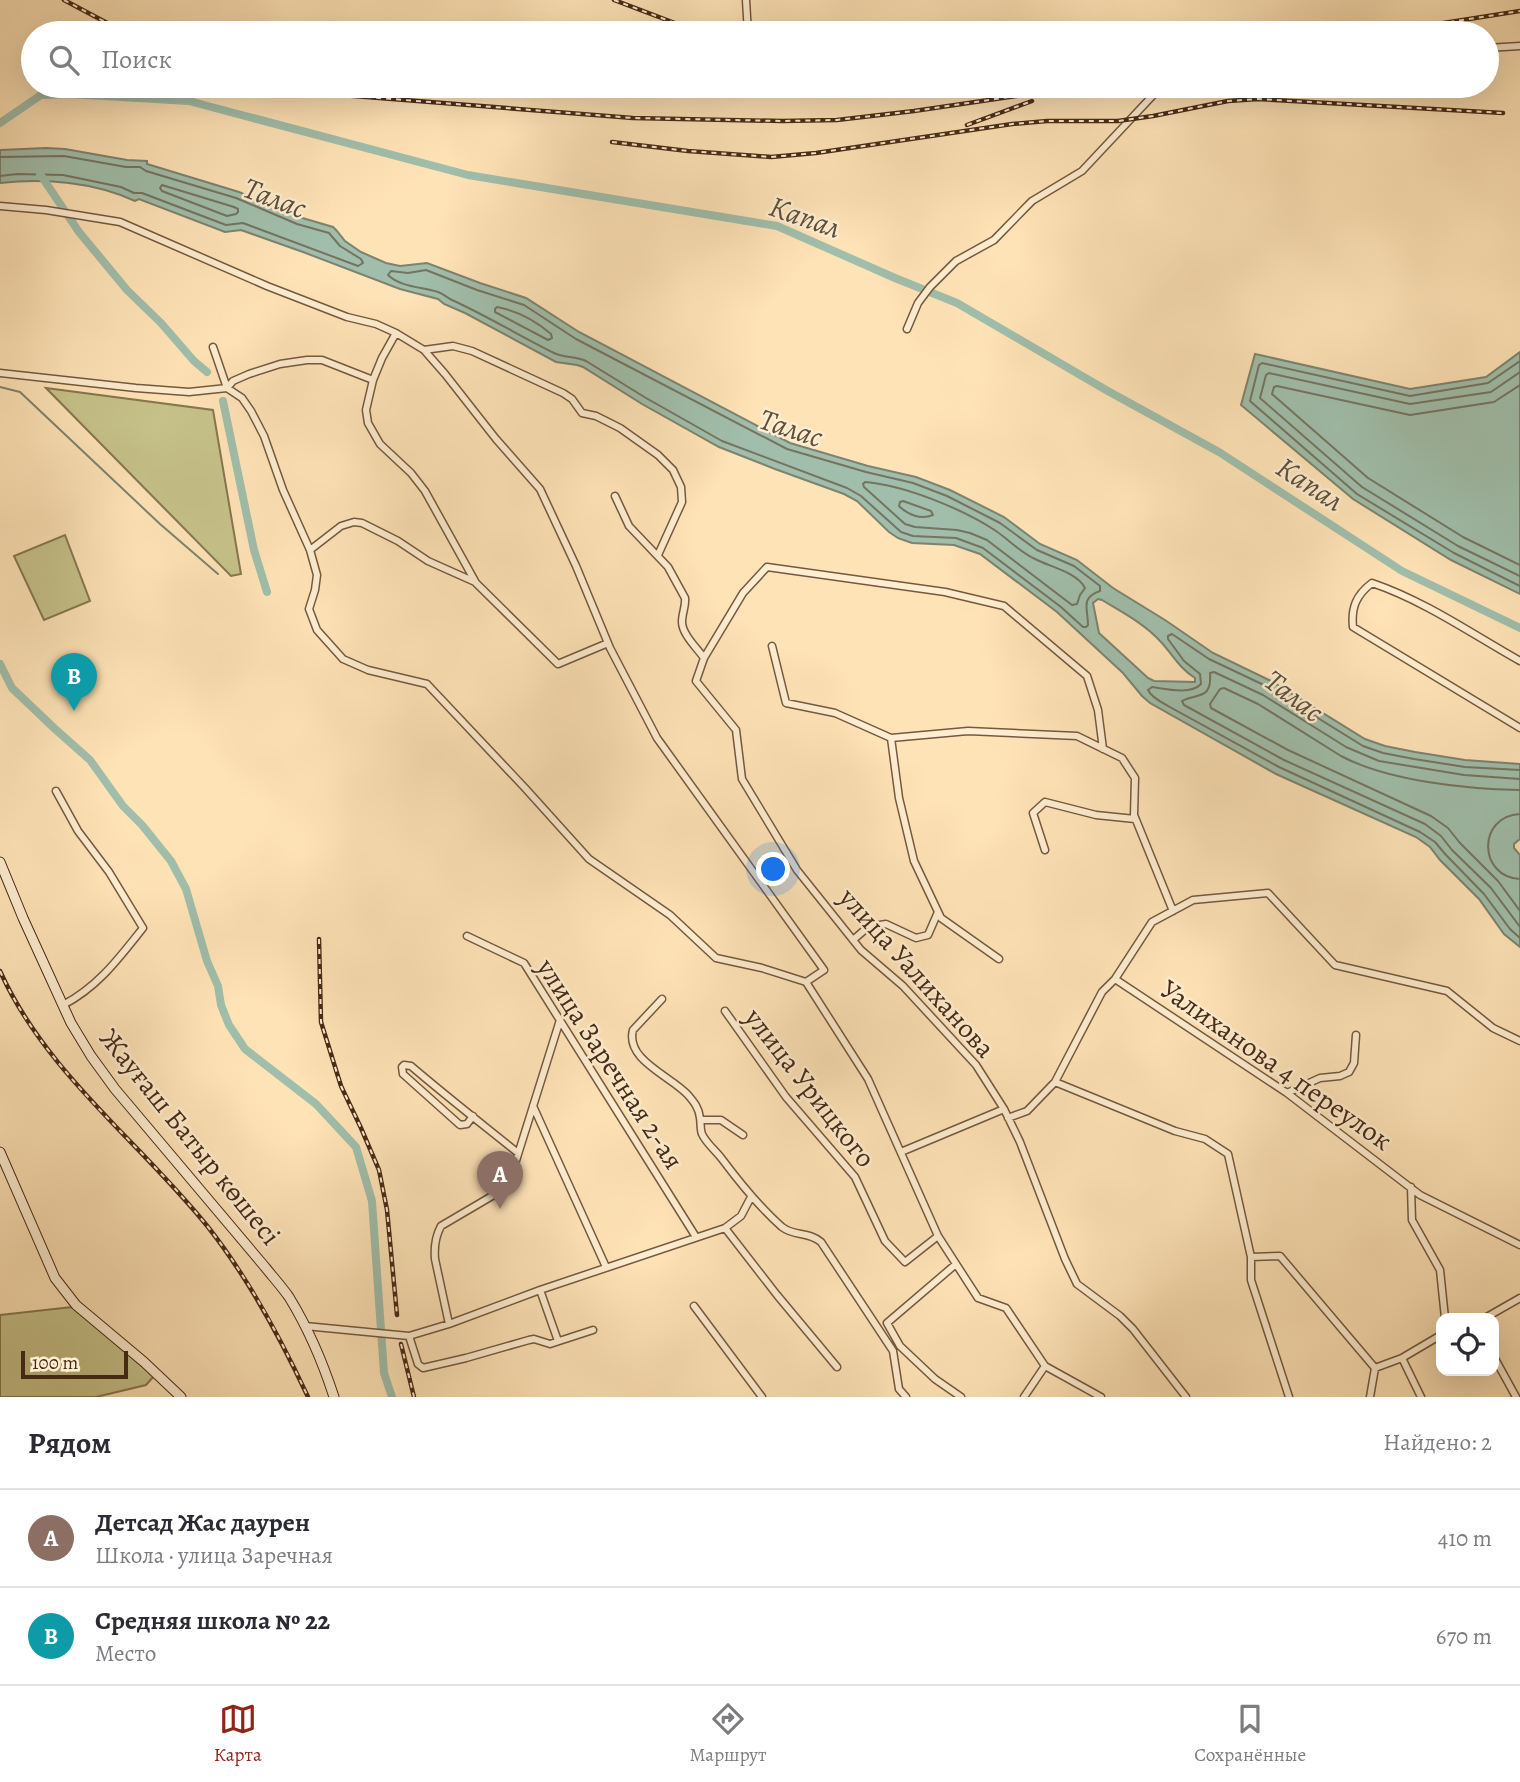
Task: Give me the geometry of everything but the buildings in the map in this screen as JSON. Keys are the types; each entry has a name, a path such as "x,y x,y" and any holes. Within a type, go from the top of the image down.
{"main road":[{"name":"Жауғаш Батыр көшесі","path":"0,862 71,1023 91,1056 115,1089 288,1296 305,1326 334,1397"},
{"path":"0,1152 55,1278 76,1305 181,1397"}],"street":[{"path":"746,0 747,21"},
{"path":"1499,47 1520,46"},
{"path":"907,329 918,303 956,261 994,240 1032,201 1082,171 1151,98"},
{"path":"0,206 46,210 120,222 267,286 347,317 376,324 424,350 540,489 608,643 657,738 824,970 806,982 762,968 716,958 670,915 589,859 426,684 368,670 344,659 317,630 309,609 317,575 310,550 283,490 264,436 242,398 227,388 213,347"},
{"path":"396,333 373,380 366,410 368,423 380,444 411,473 425,491 476,583 558,664 608,643"},
{"path":"424,350 453,346 472,351 563,393 572,399 582,413 596,416 620,428 658,455 673,470 678,480 682,502 658,555"},
{"path":"0,373 189,392 227,388 233,380 280,364 322,360 373,380"},
{"path":"615,496 629,526 668,567 686,602 683,629 704,658 743,593 767,567 944,592 1004,606 1087,676 1098,710 1103,749"},
{"path":"310,550 341,526 354,522 362,523 428,561 476,583"},
{"path":"1520,661 1392,590 1372,583 1362,591 1355,605 1353,628 1520,728"},
{"path":"772,646 786,703 835,713 891,738 968,731 1077,736 1122,758 1135,778 1135,819 1173,911"},
{"name":"улица Уалиханова","path":"704,658 696,681 736,730 742,779 797,870 861,950 903,986 975,1065 1004,1109 1020,1142 1077,1284 1127,1323 1186,1397"},
{"path":"891,738 899,798 914,861 938,912 941,918 999,959"},
{"path":"56,791 78,831 143,928 107,972 81,996 63,1005"},
{"path":"1045,849 1033,813 1045,802 1096,814 1135,819"},
{"path":"1008,1118 1027,1111 1055,1083 1102,992 1115,979 1152,922 1193,900 1268,893 1335,965 1447,990 1493,1028 1520,1041"},
{"path":"853,940 868,927 886,924 916,938 928,935 938,912"},
{"name":"улица Заречная 2-ая","path":"467,936 524,963 696,1237"},
{"name":"Уалиханова 4 переулок","path":"1115,979 1287,1093 1420,1195 1520,1245"},
{"name":"улица Урицкого","path":"806,982 868,1079 938,1236 978,1298 1006,1308 1045,1366 1101,1397"},
{"path":"662,999 633,1030 633,1046 650,1066 681,1087 694,1102 699,1111 703,1135 751,1197 784,1228 792,1233 814,1236 821,1242 893,1351 900,1389 906,1397"},
{"name":"улица Урицкого","path":"725,1011 786,1097 855,1177 886,1241 905,1262 938,1236"},
{"path":"449,1324 435,1259 437,1234 441,1226 504,1189 512,1177 560,1020"},
{"path":"1287,1093 1320,1078 1349,1072 1354,1063 1356,1035"},
{"path":"473,1116 467,1124 460,1125 403,1074 402,1067 411,1066 446,1096 473,1116 518,1153"},
{"path":"1055,1083 1174,1131 1205,1139 1228,1154 1251,1257 1251,1280 1289,1397"},
{"path":"437,1105 446,1096"},
{"path":"533,1106 606,1267"},
{"path":"901,1152 1004,1109"},
{"path":"701,1120 721,1120 743,1135"},
{"path":"1411,1188 1412,1220 1440,1270 1444,1313"},
{"path":"305,1326 409,1336 725,1228 741,1216 751,1197"},
{"path":"725,1228 836,1367"},
{"path":"1251,1257 1280,1256 1376,1368"},
{"path":"956,1264 887,1323 900,1346 935,1379 961,1397"},
{"path":"540,1290 558,1341"},
{"path":"1494,1313 1520,1298"},
{"path":"694,1306 762,1397"},
{"path":"409,1336 418,1364 423,1368 528,1340 550,1344 593,1330"},
{"path":"1376,1368 1402,1359 1436,1338"},
{"path":"1402,1359 1421,1397"},
{"path":"1024,1397 1045,1366"},
{"path":"1499,1366 1516,1397"},
{"path":"1370,1397 1376,1368"}],"shaded area":[{"path":"46,388 213,410 241,574 231,576"},
{"path":"65,535 90,601 44,620 14,556"},
{"path":"72,1307 154,1376 146,1385 96,1397 0,1397 0,1315"}],"water":[{"name":"Талас","path":"65,149 147,161 147,164 239,192 299,217 333,227 345,241 361,252 386,263 400,266 427,263 526,298 579,332 790,443 916,477 950,490 1004,517 1040,544 1077,560 1113,588 1213,653 1271,681 1365,739 1415,752 1465,760 1520,764 1520,839 1514,844 1514,848 1520,855 1520,947 1504,934 1479,899 1430,847 1416,837 1276,774 1150,703 1123,673 1057,612 980,554 954,545 912,543 898,538 857,501 844,494 719,447 583,367 556,362 438,299 400,289 241,230 225,232 139,199 135,201 103,189 52,181 0,183 0,150","holes":["1098,599 1155,636 1180,666 1195,678 1195,682 1154,681 1148,678 1099,633 1093,603"]},
{"path":"1520,352 1520,594 1451,560 1353,499 1241,405 1255,354 1410,389 1486,377"}],"waterway":[{"name":"Капал","path":"0,123 37,98"},
{"name":"Капал","path":"138,98 189,101 468,175 777,226 957,303 1219,452 1402,571 1520,628"},
{"path":"40,174 79,232 127,290 207,372"},
{"path":"0,387 20,392 160,524 218,574"},
{"path":"223,401 254,550 267,592"},
{"path":"0,664 12,688 90,760 123,806 171,861 186,889 207,961 218,986 221,1005 229,1025 245,1049 316,1104 356,1147 372,1201 384,1373 392,1397"}],"railway":[{"path":"64,0 103,21"},
{"path":"614,0 669,21"},
{"path":"1456,21 1520,11"},
{"path":"379,98 633,118 782,121 837,120 1002,98"},
{"path":"612,142 771,157 816,153 1012,124 1118,121 1228,101 1258,99 1503,113"},
{"path":"967,125 1032,101"},
{"path":"319,939 321,1022 341,1086 379,1170 387,1210 397,1315"},
{"path":"0,971 19,1008 42,1042 95,1105 181,1195 223,1247 263,1309 308,1397"},
{"path":"401,1344 414,1397"}],"place":[{"name":"Средняя школа № 22","path":"74,711"},
{"name":"Детсад Жас даурен","path":"500,1209"}]}
